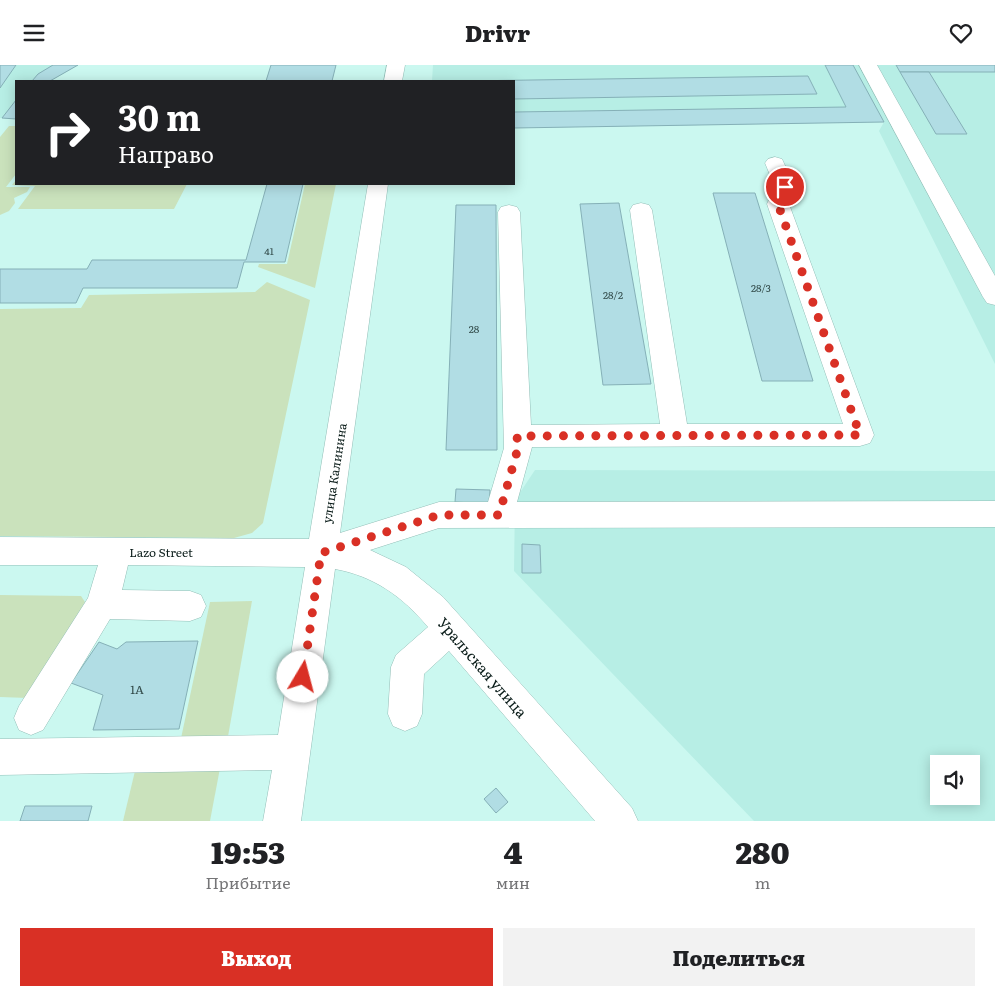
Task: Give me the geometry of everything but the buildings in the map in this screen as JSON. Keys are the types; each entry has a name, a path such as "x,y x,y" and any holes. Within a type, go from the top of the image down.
{"street":[{"path":"393,80 396,65"},
{"path":"868,65 995,297"},
{"path":"517,436 860,435 778,204 785,187 776,163"},
{"name":"улица Калинина","path":"282,821 378,185"},
{"path":"641,210 675,436"},
{"path":"499,515 518,448 509,212"},
{"path":"321,553 439,515 995,513"},
{"name":"Lazo Street","path":"0,551 321,553"},
{"path":"31,718 102,604 117,551"},
{"name":"Уральская улица","path":"321,553 347,556 380,567 414,590 450,628 619,821"},
{"path":"102,604 190,606"},
{"path":"405,714 408,667 450,628"},
{"path":"0,757 292,752"}],"shaded area":[{"path":"0,65 78,65 52,80 15,80 15,119 0,118"},
{"path":"433,65 995,65 995,364 879,131 884,122 515,128 515,80 432,80"},
{"path":"535,470 995,471 995,821 754,821 514,571 515,500"}],"green space":[{"path":"9,126 15,126 15,175 6,187 30,187 27,192 14,198 15,203 9,211 0,215 0,137"},
{"path":"15,181 15,185 186,185 174,209 18,209 35,186 12,185"},
{"path":"305,185 336,185 315,288 258,267 259,264 287,264"},
{"path":"267,282 310,300 263,523 252,533 234,538 0,536 0,309 81,308 89,295 255,292"},
{"path":"0,595 81,596 85,602 28,698 0,697"},
{"path":"252,601 227,742 180,743 210,602"},
{"path":"220,768 210,821 123,821 135,771"}],"route":[{"path":"303,677 321,553 439,515 499,515 518,448 517,436 860,435 778,204 785,187"}]}
